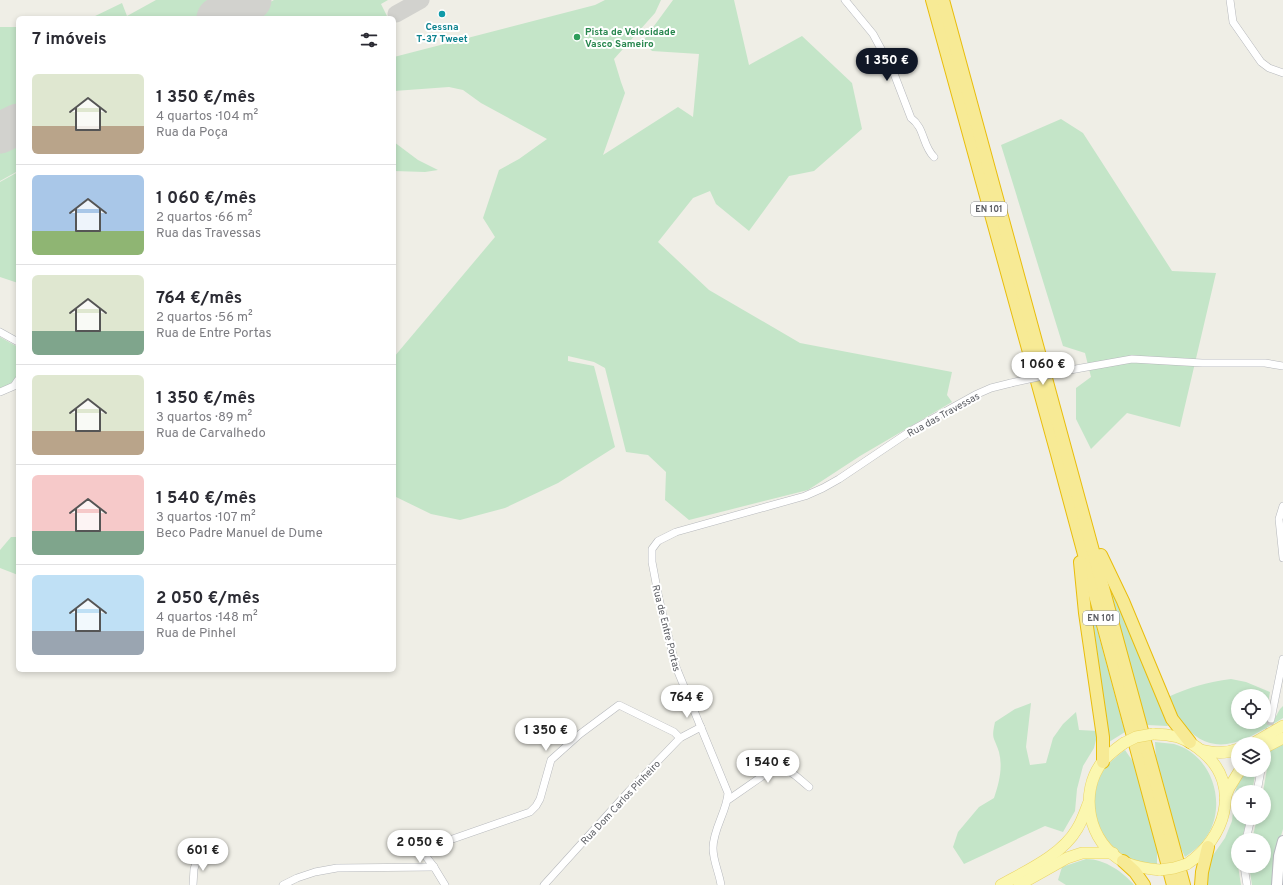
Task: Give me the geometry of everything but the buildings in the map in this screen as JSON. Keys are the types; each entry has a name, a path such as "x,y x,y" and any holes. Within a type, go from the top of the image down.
{"highway":[{"name":"EN 101","path":"932,0 1057,454 1173,885"},
{"name":"EN 101","path":"943,0 1184,885"},
{"path":"1062,435 1071,451 1093,531 1103,560 1123,601 1172,719 1190,742"},
{"path":"1057,454 1056,469 1080,562 1085,613 1103,737 1103,762"},
{"path":"1201,885 1202,872 1208,847"},
{"path":"1123,861 1135,872 1144,885"}],"main road":[{"path":"1264,737 1283,726"},
{"path":"1225,798 1223,784 1218,770 1211,759 1201,750 1190,742 1177,737 1153,734 1136,737 1112,751 1095,774 1089,801 1091,819 1103,844 1123,861 1147,869 1160,870 1174,868 1187,864 1208,847 1220,825 1225,798 1236,777"},
{"path":"1271,744 1283,738"},
{"path":"1201,750 1222,753 1231,752"},
{"path":"1001,885 1044,860 1069,840 1076,830 1089,801"},
{"path":"1019,885 1067,858 1082,853 1113,853"}],"street":[{"path":"845,0 873,34 893,71 911,118 918,123 928,151 934,157"},
{"path":"1230,0 1233,22 1261,62 1269,68 1283,73"},
{"path":"0,332 16,341"},
{"name":"Rua das Travessas","path":"652,549 658,541 676,532 805,496 823,488 925,423 975,395 991,388 1070,370 1132,359 1202,363 1265,363 1283,366"},
{"path":"0,392 14,386 16,383"},
{"path":"1283,506 1279,519 1283,558"},
{"name":"Rua de Entre Portas","path":"652,549 652,562 659,599 676,667 725,782 728,792 728,800"},
{"path":"1271,719 1283,659"},
{"path":"445,885 422,850 530,812 540,799 551,760 580,734 619,705 674,732 680,738"},
{"name":"Rua Dom Carlos Pinheiro","path":"544,885 629,791 680,738 701,727"},
{"path":"721,885 715,864 713,847 716,832 728,800 774,768 779,767 795,776 809,787"},
{"path":"1277,885 1279,856 1283,841"},
{"path":"193,885 194,869 198,857"},
{"path":"283,885 297,878 315,872 337,868 434,867"},
{"path":"1245,873 1247,885"}],"green space":[{"path":"156,0 231,0 200,16 127,16"},
{"path":"274,0 388,0 381,4 387,16 244,16"},
{"path":"605,0 661,0 655,13 614,59 625,93 603,155 678,107 693,117 699,54 652,51 643,41 673,0 734,0 749,65 802,36 852,83 862,129 814,171 789,176 749,231 716,204 710,191 693,198 658,242 709,290 800,343 952,372 947,395 952,402 860,456 808,490 689,520 665,500 666,472 648,455 626,452 605,368 594,362 568,356 568,361 594,366 615,447 558,483 505,508 460,520 431,514 396,497 396,355 495,237 483,218 499,170 519,159 547,139 481,103 463,90 449,87 396,91 396,56 595,5"},
{"path":"122,3 127,16 95,16"},
{"path":"0,27 16,27 16,112 0,121"},
{"path":"1061,119 1083,133 1172,271 1216,273 1180,427 1127,413 1091,449 1076,419 1076,388 1091,377 1085,353 1063,346 1001,145"},
{"path":"16,137 16,172 0,181 0,146"},
{"path":"396,144 418,160 438,170 425,172 396,171"},
{"path":"16,173 16,282 0,277 0,182"},
{"path":"0,337 16,346 16,379 0,389"},
{"path":"11,537 16,537 16,574 0,568 0,550"},
{"path":"1106,579 1131,634 1168,726 1147,725"},
{"path":"1085,585 1125,732 1109,742"},
{"path":"1231,679 1246,682 1263,689 1231,689 1231,729 1264,729 1250,737 1231,737 1230,744 1217,744 1204,741 1191,733 1179,719 1168,697 1206,683"},
{"path":"1031,703 1026,747 1030,765 1046,763 1053,738 1063,724 1076,712 1079,730 1098,731 1094,748 1083,766 1077,789 1075,811 1063,832 1045,826 964,864 953,847 958,832 979,807 994,798 999,781 1001,764 999,752 993,735 995,722 1015,709"},
{"path":"1283,706 1283,718 1271,725 1271,719 1275,718"},
{"path":"1155,742 1174,744 1188,750 1199,759 1208,771 1213,784 1216,799 1212,827 1202,843 1185,857 1179,844 1156,759"},
{"path":"1283,744 1283,829 1275,856 1272,879 1273,885 1252,885 1250,873 1271,873 1271,833 1254,833 1255,825 1271,825 1271,785 1264,785 1266,777 1271,777 1271,750"},
{"path":"1125,750 1134,763 1157,848 1157,864 1136,861 1121,854 1111,845 1098,823 1095,810 1097,784 1105,768"},
{"path":"1242,777 1255,777 1253,785 1237,785"},
{"path":"1231,823 1231,825 1245,825 1244,833 1231,833 1231,873 1239,873 1241,885 1207,885 1207,875 1211,858 1225,838"},
{"path":"1086,859 1100,861 1113,867 1125,875 1134,885 1066,885 1058,880 1062,867"}],"taxiway":[{"path":"396,14 421,0"}],"runway":[{"path":"221,16 251,0"},
{"path":"0,133 16,125"}],"tunnel":[{"path":"1268,737 1269,729"}],"place":[{"name":"Cessna T-37 Tweet","path":"442,14"},
{"name":"Pista de Velocidade Vasco Sameiro","path":"577,37"}]}
